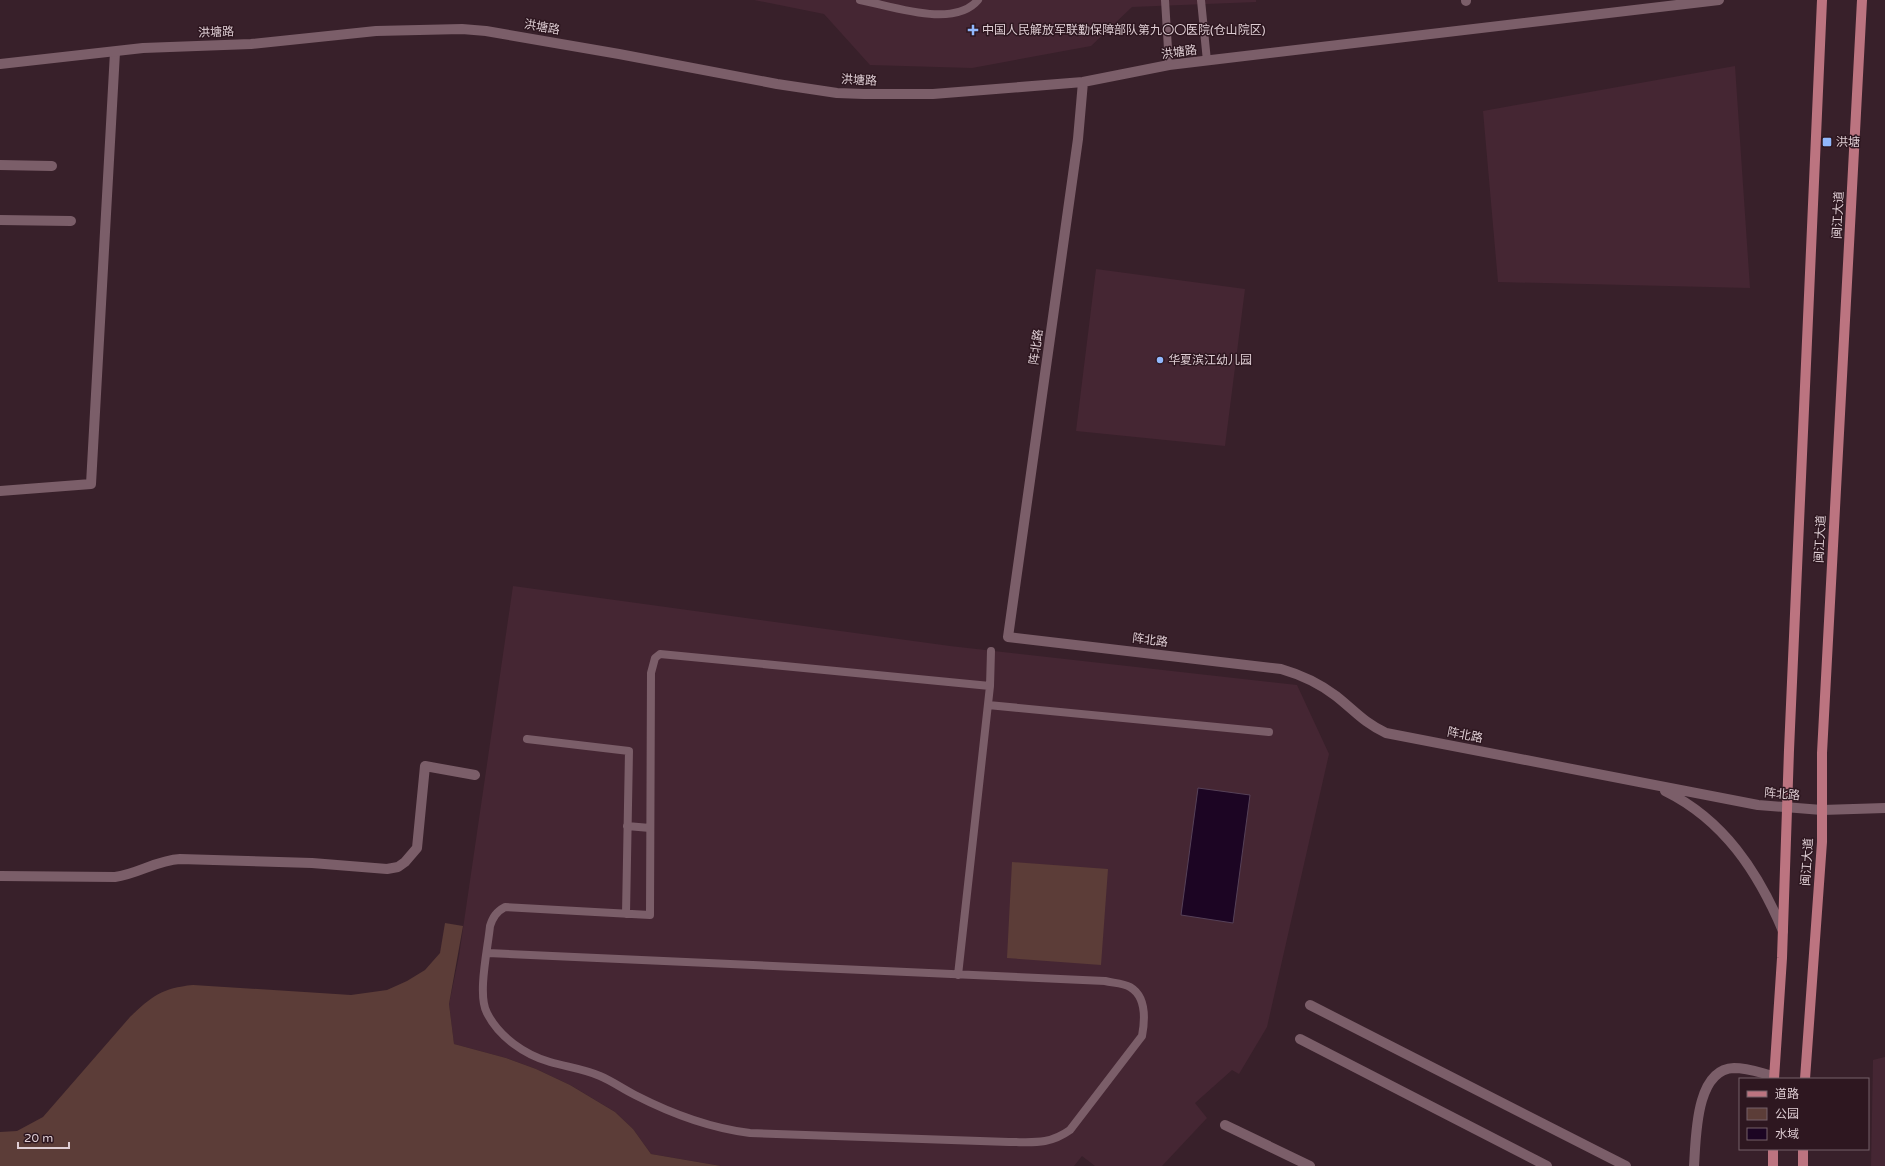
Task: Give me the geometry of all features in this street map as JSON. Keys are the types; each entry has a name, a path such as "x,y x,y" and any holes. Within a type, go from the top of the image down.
{"main road":[{"name":"闽江大道","path":"1774,1077 1783,931 1822,0"},
{"name":"闽江大道","path":"1805,1078 1822,810 1822,752 1862,0"},
{"path":"1773,1150 1773,1166"},
{"path":"1803,1150 1803,1166"}],"street":[{"name":"洪塘路","path":"0,64 143,48 251,44 376,32 462,29 486,31 603,51 777,84 837,93 933,94 1083,82 1169,65 1719,0"},
{"path":"0,491 91,484 115,52"},
{"name":"阵北路","path":"1083,82 1078,139 1008,637 1281,669 1300,674 1320,684 1370,726 1386,733 1758,805 1822,810 1885,808"},
{"path":"0,165 52,166"},
{"path":"0,220 71,221"},
{"path":"0,876 116,878 127,876 161,862 180,859 312,863 374,869 398,867 412,856 417,848 425,766 475,775"},
{"path":"1653,784 1690,805 1728,839 1744,858 1765,891 1783,931"},
{"path":"1310,1005 1626,1166"},
{"path":"1300,1039 1547,1166"},
{"path":"1694,1166 1699,1109 1703,1095 1717,1076 1724,1070 1733,1068 1747,1069 1774,1077"},
{"path":"1225,1125 1310,1166"}],"lane":[{"path":"860,0 936,16 960,12 970,7 978,0"},
{"path":"1165,0 1169,65"},
{"path":"1201,0 1207,61"},
{"path":"958,975 990,686 992,651"},
{"path":"488,953 1105,981 1129,986 1135,991 1144,1009 1145,1022 1142,1036 1070,1130 1053,1140 1041,1142 1009,1142 750,1133 726,1130 684,1117 646,1100 601,1076 533,1056 507,1038 495,1025 485,1007 482,990 488,953 490,926 493,917 498,911 505,907 650,915 651,673 655,658 660,654 990,686"},
{"path":"988,705 1269,732"},
{"path":"527,739 629,750 626,914"},
{"path":"627,826 650,828"}],"shaded area":[{"name":"中国人民解放军联勤保障部队第九〇〇医院(仓山院区)","path":"754,0 1256,0 1256,2 1132,7 1091,46 972,68 870,65 824,14"},
{"path":"1735,66 1750,288 1498,282 1483,111"},
{"name":"华夏滨江幼儿园","path":"1096,269 1245,289 1225,446 1076,431"},
{"path":"513,586 950,646 1297,685 1329,754 1267,1027 1239,1074 1232,1070 1195,1103 1207,1118 1162,1166 1095,1166 1082,1156 1074,1166 721,1166 651,1154 633,1129 615,1112 570,1085 536,1069 506,1058 454,1044 449,1004 459,956"},
{"path":"1885,1057 1885,1166 1871,1166 1873,1060"}],"green space":[{"path":"1012,862 1108,869 1101,965 1007,958"},
{"path":"445,923 463,926 449,1004 454,1044 506,1058 536,1069 570,1085 615,1112 633,1129 651,1154 721,1166 0,1166 0,1132 17,1131 43,1117 130,1017 151,998 158,994 173,988 193,985 351,995 387,990 407,981 425,970 440,953"}],"water":[{"path":"1198,788 1250,795 1233,923 1181,915"}],"place":[{"name":"中国人民解放军联勤保障部队第九〇〇医院(仓山院区)","path":"973,30"},
{"name":"洪塘","path":"1827,142"},
{"name":"华夏滨江幼儿园","path":"1160,360"}]}
